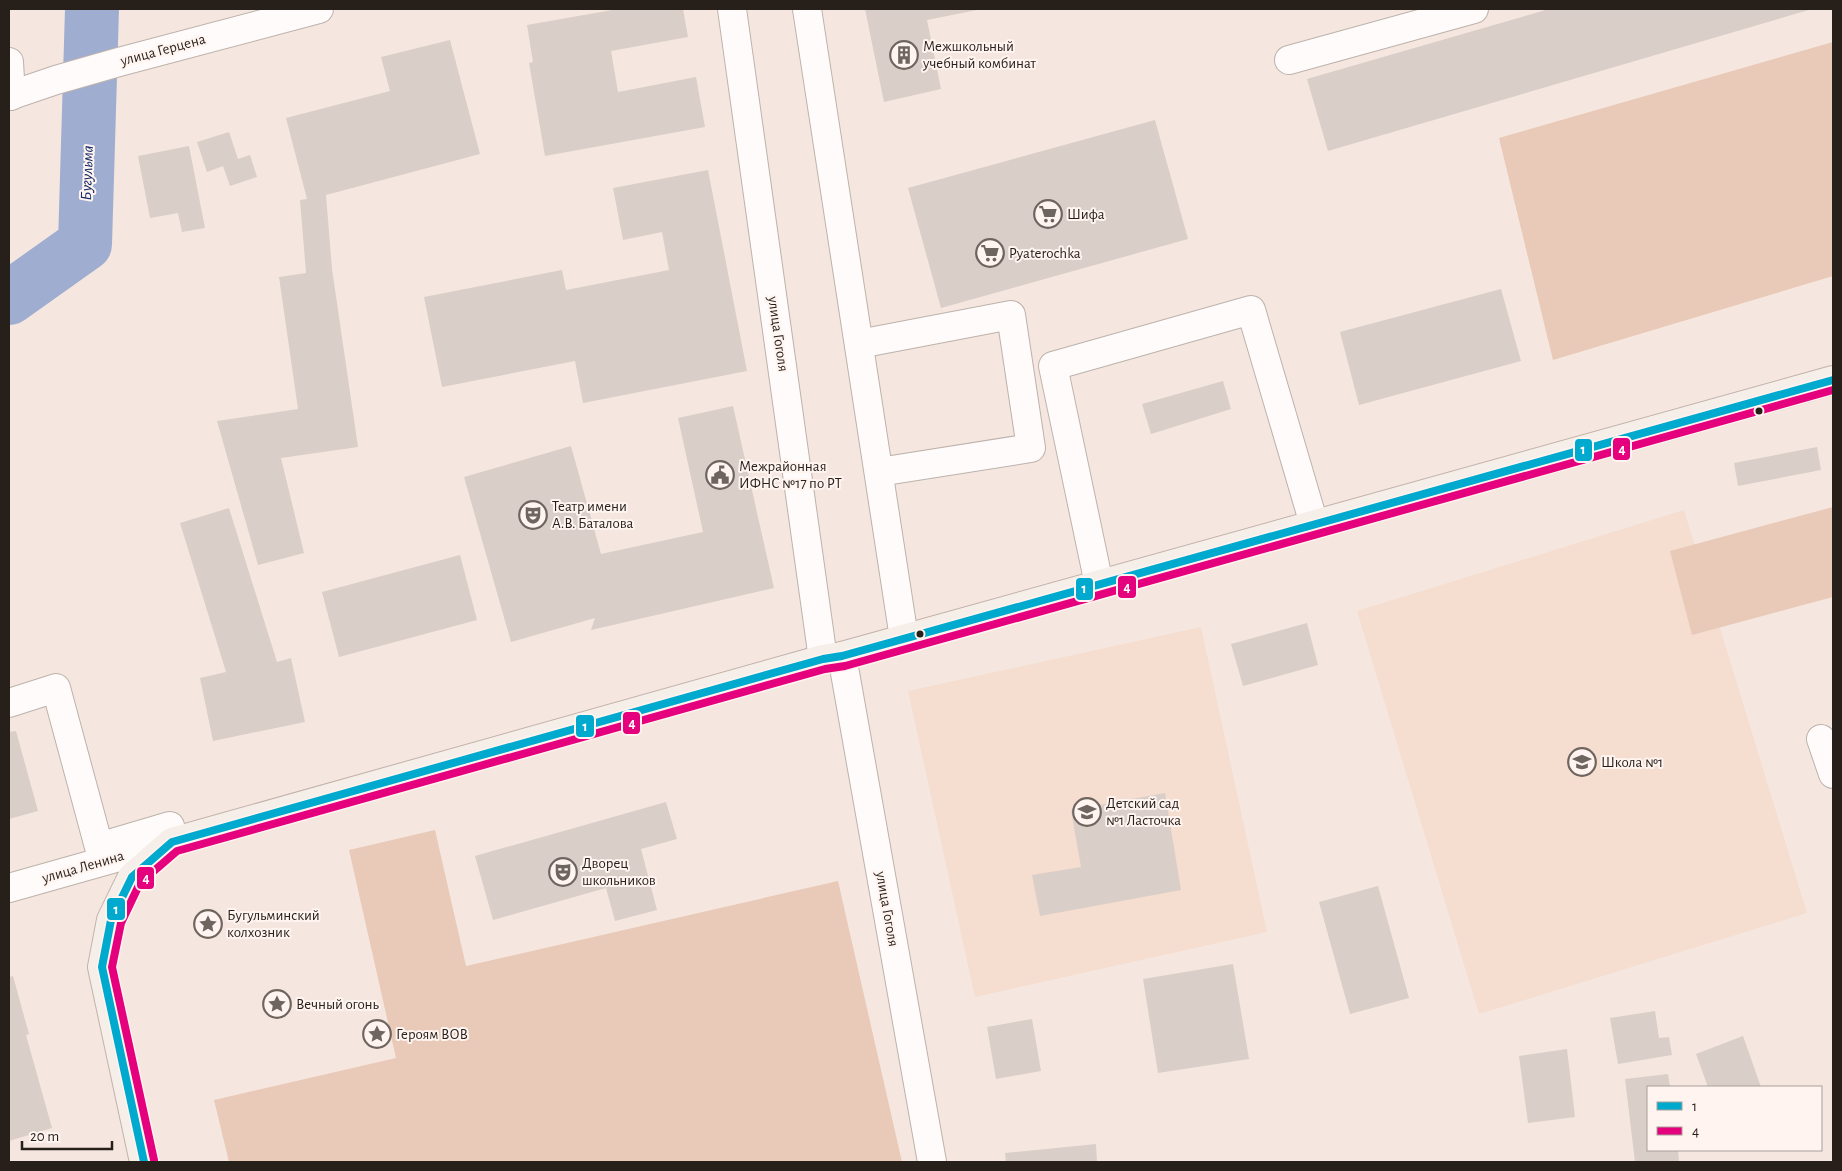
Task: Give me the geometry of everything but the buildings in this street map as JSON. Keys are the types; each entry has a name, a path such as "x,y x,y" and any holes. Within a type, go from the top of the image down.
{"main road":[{"name":"улица Ленина","path":"172,842 1833,380"},
{"path":"144,1162 102,967 111,920 132,876 172,842"}],"street":[{"name":"улица Герцена","path":"10,96 56,80 119,62 319,9"},
{"name":"улица Гоголя","path":"732,9 833,658 932,1162"},
{"path":"807,9 904,638"},
{"path":"1289,60 1474,9"},
{"path":"9,62 10,96"},
{"path":"1100,584 1053,366 1250,310 1314,524"},
{"path":"859,344 1011,316 1032,448 879,472"},
{"path":"9,703 56,688 99,847 170,826 172,842"},
{"path":"1821,739 1833,774"},
{"name":"улица Ленина","path":"9,888 172,842"}],"shaded area":[{"path":"1833,42 1833,276 1553,360 1499,138"},
{"path":"1833,507 1833,597 1692,635 1670,551"},
{"name":"Школа №1","path":"1684,510 1807,913 1479,1014 1357,611"},
{"name":"Детский сад №1 Ласточка","path":"1201,627 1267,932 975,997 908,691"},
{"path":"435,830 466,966 838,881 902,1162 229,1162 214,1100 396,1058 349,850"}],"waterway":[{"name":"Бугульма","path":"9,298 85,244 92,9"}],"transit line":[{"name":"1","path":"144,1162 102,967 111,920 132,877 172,842 823,659 842,656 1833,380"},
{"name":"4","path":"154,1160 112,967 121,923 140,883 177,851 825,669 845,666 1833,390"}],"place":[{"name":"Межшкольный учебный комбинат","path":"904,55"},
{"name":"Шифа","path":"1048,214"},
{"name":"Pyaterochka","path":"990,253"},
{"name":"Межрайонная ИФНС №17 по РТ","path":"720,475"},
{"name":"Театр имени А.В. Баталова","path":"533,515"},
{"name":"Школа №1","path":"1582,762"},
{"name":"Детский сад №1 Ласточка","path":"1087,812"},
{"name":"Дворец школьников","path":"563,872"},
{"name":"Бугульминский колхозник","path":"208,924"},
{"name":"Вечный огонь","path":"277,1004"},
{"name":"Героям ВОВ","path":"377,1034"}]}
